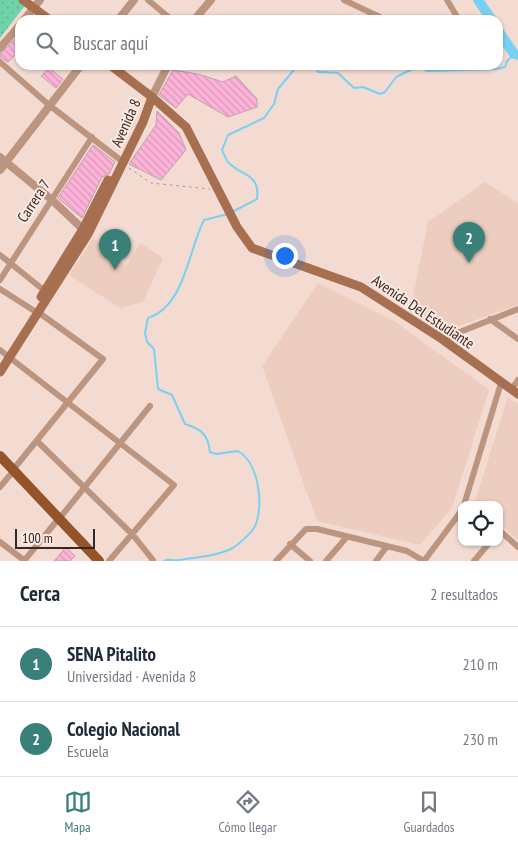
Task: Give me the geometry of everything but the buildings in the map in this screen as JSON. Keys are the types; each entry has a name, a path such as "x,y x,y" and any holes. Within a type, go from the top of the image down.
{"main road":[{"path":"23,0 43,15"},
{"name":"Avenida Del Estudiante","path":"117,70 152,96 186,127 226,207 252,248 361,287 442,339 501,383 515,391"},
{"name":"Avenida 8","path":"0,372 3,355 36,311 85,232 151,104 152,96"},
{"name":"Avenida 8","path":"36,311 45,291 85,232"},
{"path":"0,456 11,473"},
{"path":"0,465 11,473 99,561"},
{"path":"57,521 90,561"}],"street":[{"path":"28,15 40,0"},
{"path":"122,15 134,0"},
{"path":"148,0 166,15"},
{"path":"198,15 211,0"},
{"path":"344,0 376,15"},
{"path":"446,0 456,15"},
{"path":"0,48 15,31"},
{"path":"0,62 49,106 121,161"},
{"path":"0,170 3,160 77,70"},
{"path":"152,96 165,70"},
{"name":"Carrera 7","path":"0,280 92,137"},
{"path":"3,160 52,200 85,232"},
{"path":"0,255 45,291"},
{"path":"0,290 36,311 103,359 0,487"},
{"path":"442,339 490,319 518,310"},
{"path":"490,319 518,339"},
{"path":"3,355 68,402 174,485 109,561"},
{"path":"515,391 518,380"},
{"path":"466,501 501,383"},
{"path":"0,542 25,561 150,406"},
{"path":"37,441 133,535 153,560"},
{"path":"276,561 306,529 407,551 424,561 458,515"},
{"path":"503,534 518,547"},
{"path":"326,561 346,538"},
{"path":"290,544 310,561"},
{"path":"376,561 387,546"},
{"path":"474,561 487,546"}],"path":[{"path":"121,161 151,183 218,189"}],"shaded area":[{"path":"485,182 518,203 518,305 445,331 410,311 428,222"},
{"path":"93,238 126,266 140,243 163,258 143,302 120,308 69,275"},
{"path":"318,283 396,322 489,390 452,508 420,545 317,521 262,366"},
{"path":"508,397 518,404 518,540 503,527 503,501 475,501"}],"green space":[{"path":"0,0 22,0 27,3 18,15 15,15 15,19 0,38"}],"waterway":[{"path":"478,0 488,15"},
{"path":"503,38 514,54 518,55"},
{"path":"503,68 514,54"},
{"path":"232,212 257,199 257,191 253,180 235,168 226,159 222,150 228,135 264,118 274,104 278,89 294,70"},
{"path":"317,70 318,72 338,73 354,88 363,87 380,94 385,92 396,77 411,70"},
{"path":"425,70 462,70"},
{"path":"164,561 205,556 231,549 240,543 254,528 259,509 258,486 251,465 245,457 238,451 216,454 210,452 208,441 203,433 185,424 172,395 158,389 154,349 147,342 145,333 148,318 160,312 178,290 204,220 228,214"}],"place":[{"name":"Colegio Nacional","path":"469,263"},
{"name":"SENA Pitalito","path":"115,270"}]}
